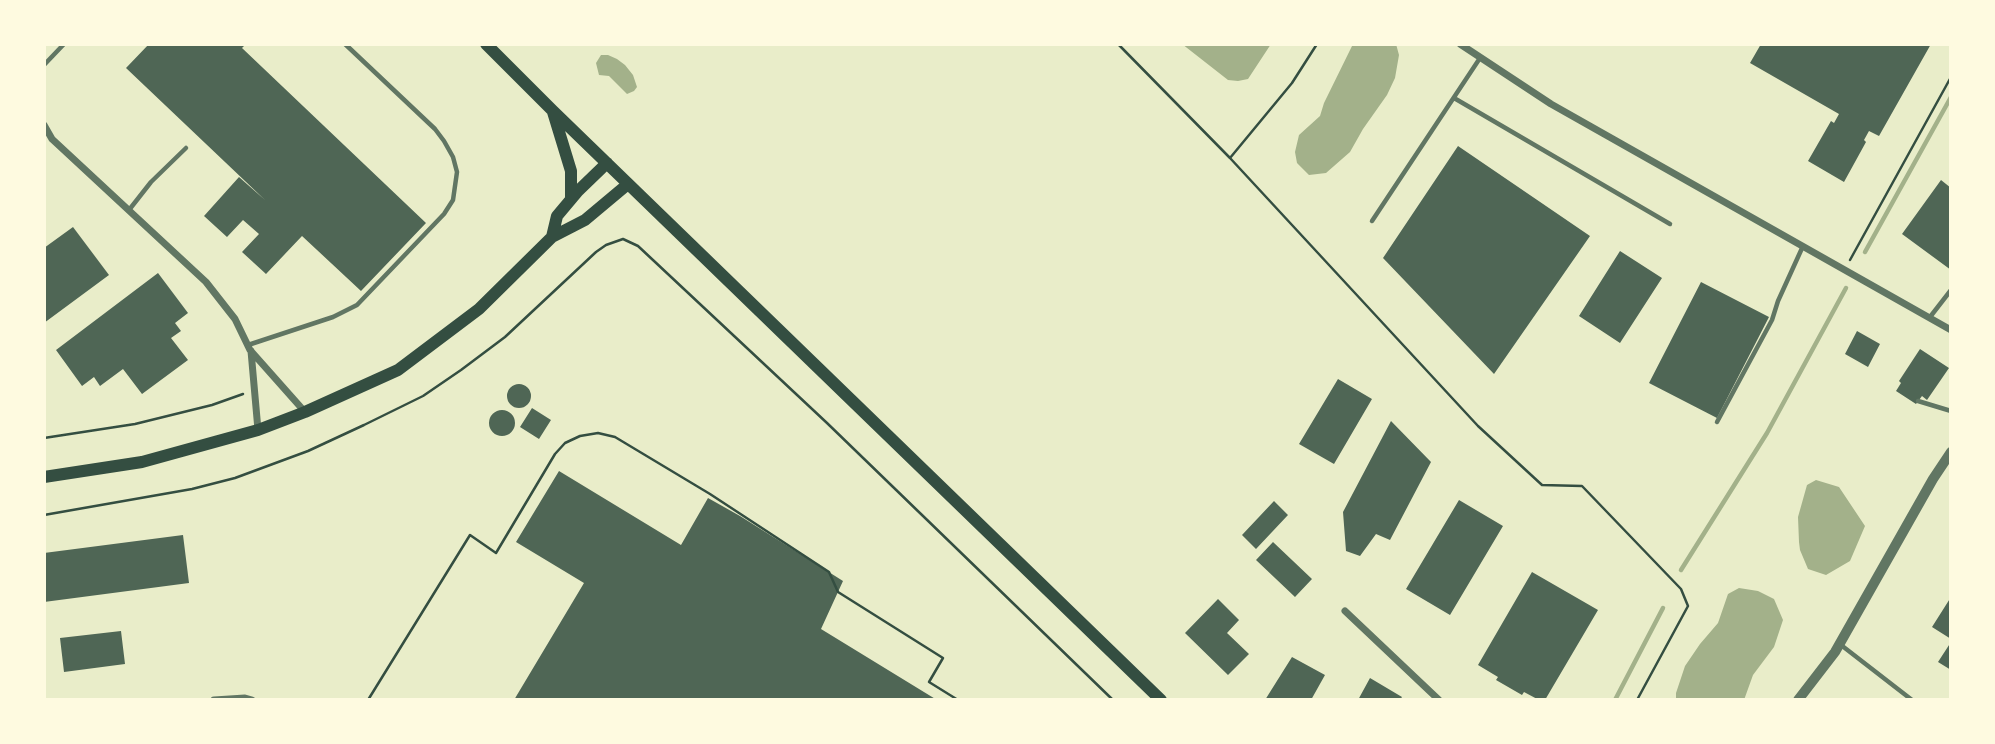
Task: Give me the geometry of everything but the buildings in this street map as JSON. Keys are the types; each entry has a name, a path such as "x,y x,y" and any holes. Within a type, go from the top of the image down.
{"main road":[{"path":"486,44 1161,700"},
{"path":"553,111 571,172 571,199"},
{"path":"552,237 557,216 607,163"},
{"path":"44,477 142,463 258,430 398,370 479,309 552,237 585,220 628,184"}],"street":[{"path":"1460,44 1562,111 1951,330"},
{"path":"44,125 52,139 206,282 235,319 249,348 305,412"},
{"path":"249,348 258,430"},
{"path":"1797,700 1840,644 1951,452"},
{"path":"1345,611 1438,700"},
{"path":"214,700 252,700"}],"lane":[{"path":"44,65 64,44"},
{"path":"249,348 333,317 357,305 444,214 453,200 457,172 453,157 444,141 435,129 345,44"},
{"path":"1373,221 1480,58"},
{"path":"1454,98 1670,224"},
{"path":"129,210 151,182 186,148"},
{"path":"1717,422 1772,320 1803,246"},
{"path":"1930,317 1951,290"},
{"path":"1918,401 1951,411"},
{"path":"1840,644 1912,700"}],"path":[{"path":"1118,44 1230,158 1478,426 1542,485 1582,486 1681,589 1688,606 1637,700"},
{"path":"1230,158 1292,83 1317,44"},
{"path":"1845,269 1951,77"},
{"path":"44,515 192,489 235,478 308,451 364,425 423,396 461,370 505,337 597,252 606,245 623,239 638,246 827,423 1113,700"},
{"path":"44,438 135,424 212,405 248,392"},
{"path":"368,700 471,536 496,552 555,454 565,443 580,436 598,433 626,443 829,572 838,592 943,658 929,682 958,700"}],"shaded area":[{"path":"1182,44 1271,44 1248,79 1238,81 1228,80"},
{"path":"1353,44 1396,44 1399,55 1395,78 1350,152 1326,173 1309,175 1297,163 1295,152 1299,135 1320,116"},
{"path":"601,55 608,55 625,65 633,75 637,87 634,91 627,94 609,76 599,75 596,63"},
{"path":"1816,480 1839,487 1865,526 1850,561 1826,575 1808,569 1799,542 1798,517 1807,485"},
{"path":"1739,588 1758,591 1774,599 1783,620 1774,647 1753,675 1744,700 1676,700 1685,666 1718,623 1728,594"}],"waterway":[{"path":"1865,252 1951,97"},
{"path":"1681,570 1767,433 1846,288"},
{"path":"1615,700 1663,608"}]}
